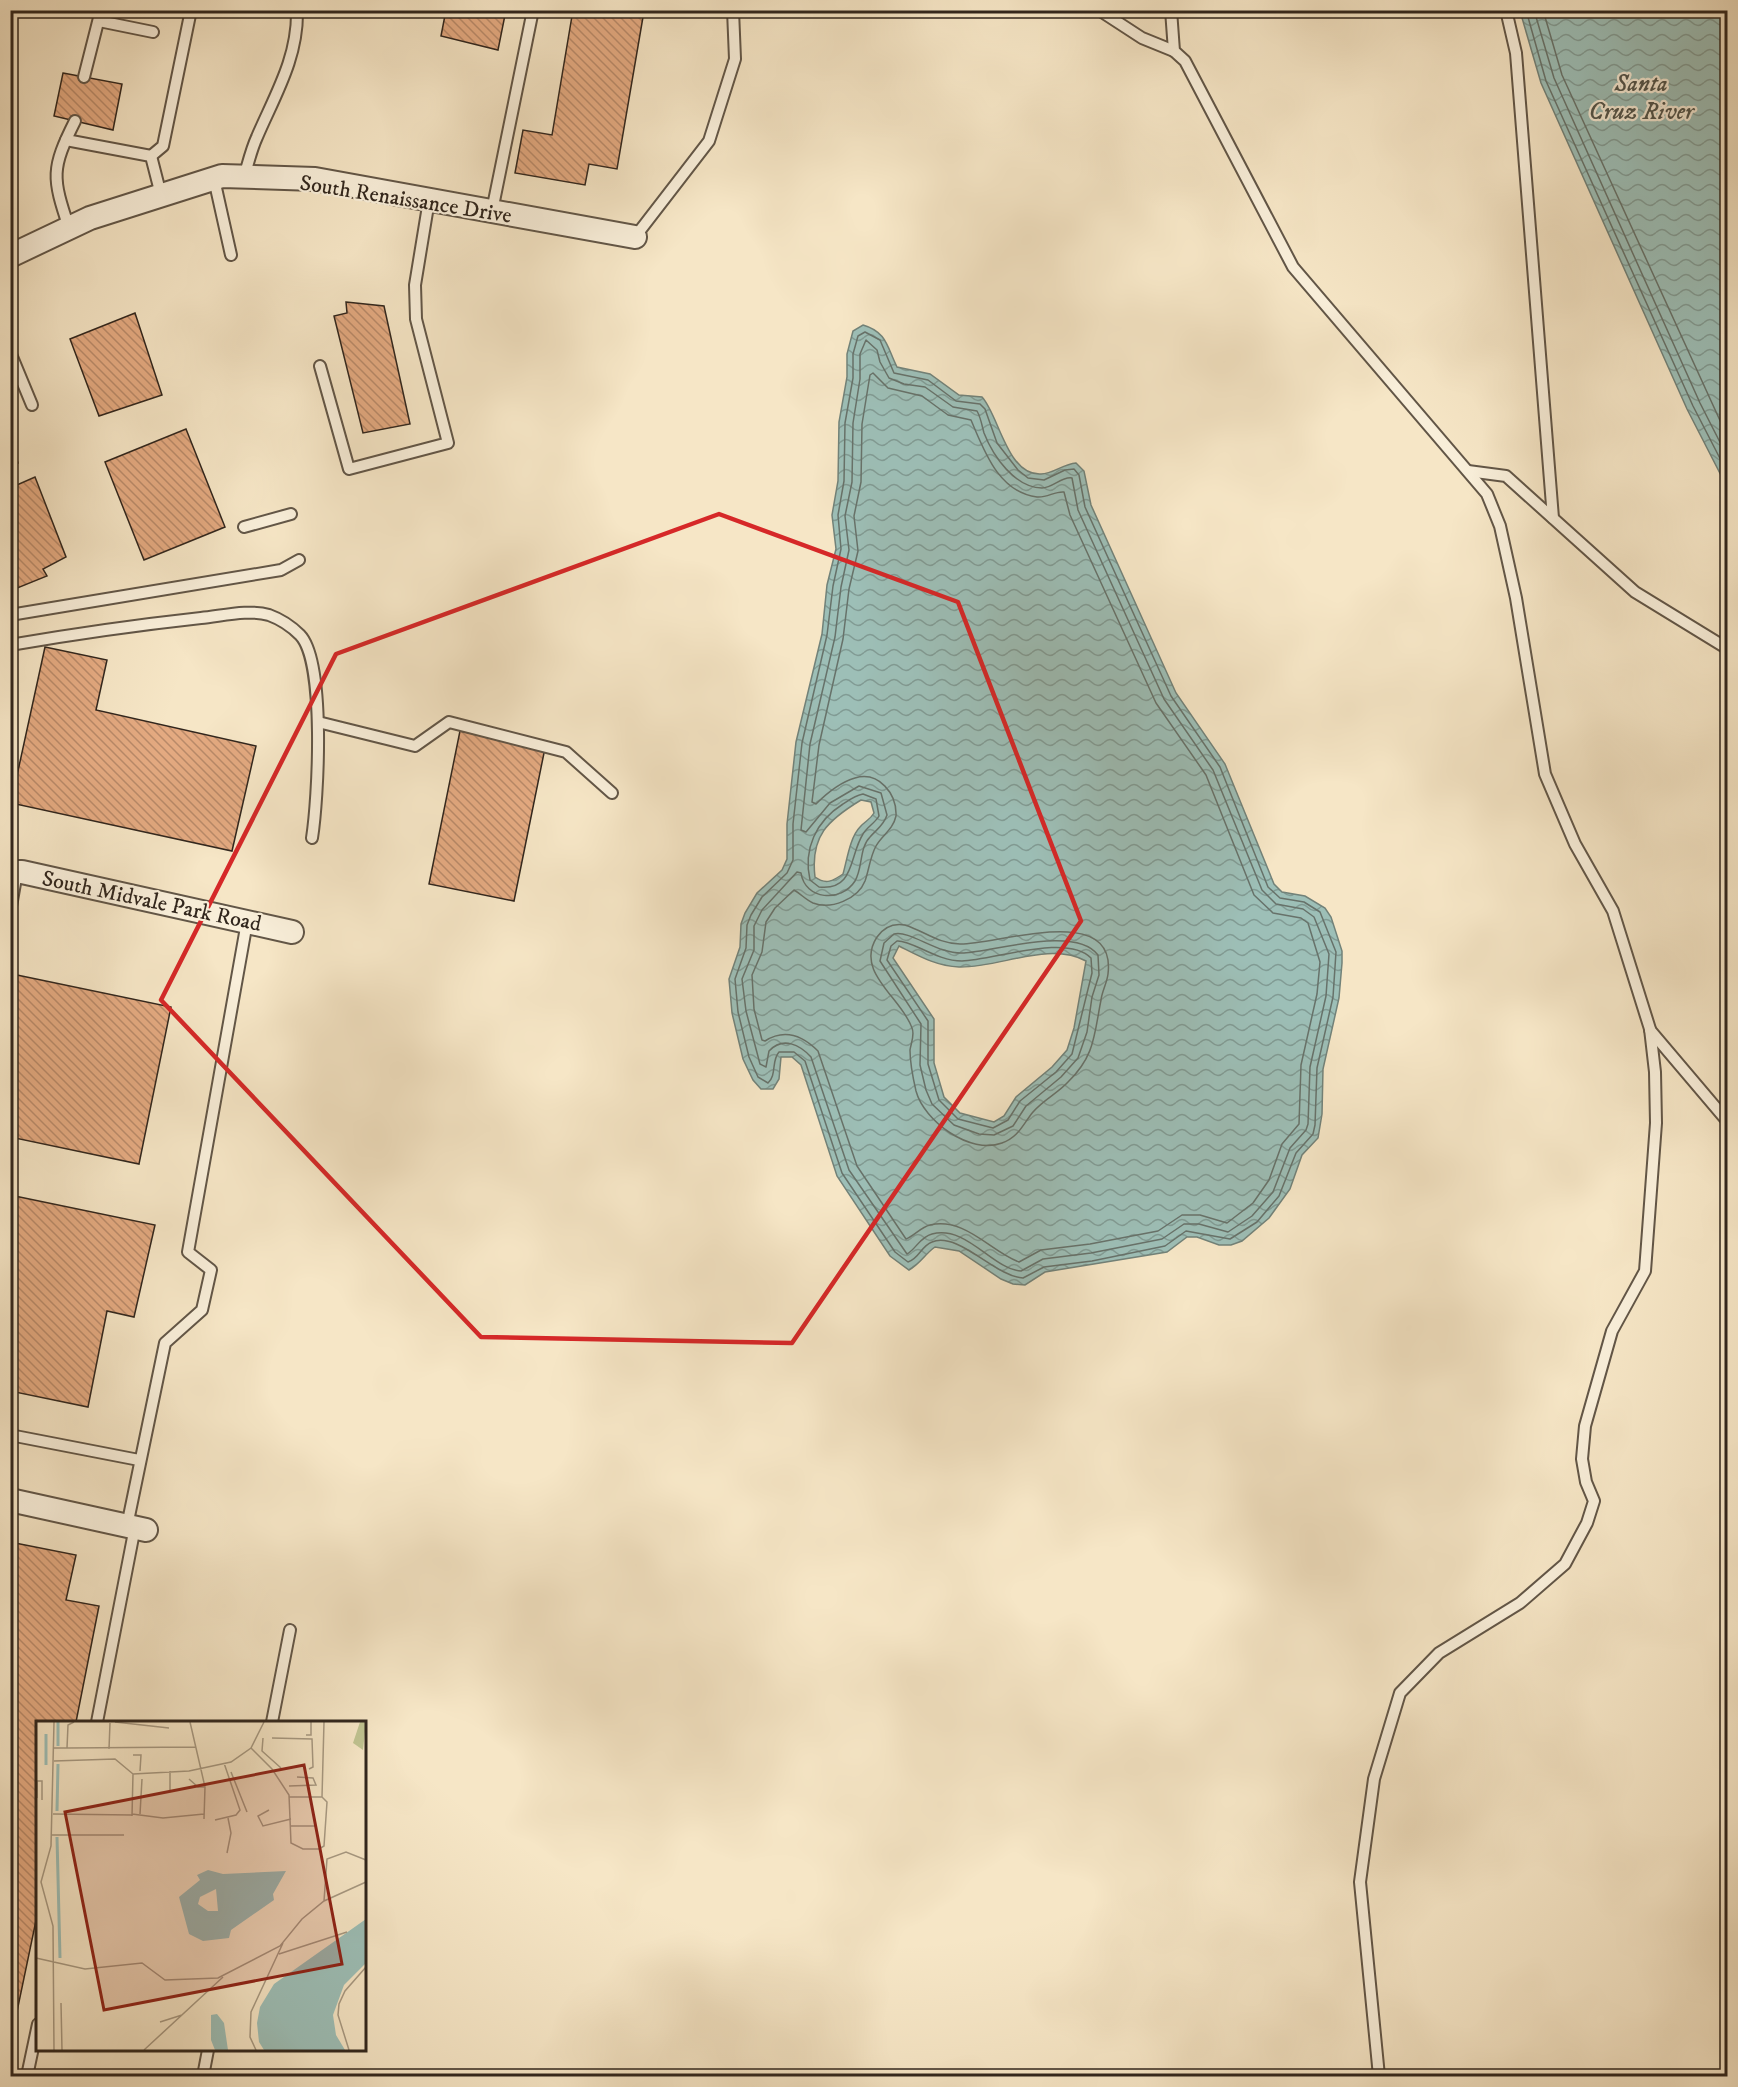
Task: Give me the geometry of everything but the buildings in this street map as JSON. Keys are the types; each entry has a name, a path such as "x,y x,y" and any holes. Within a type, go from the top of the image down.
{"street":[{"name":"South Renaissance Drive","path":"10,256 90,218 222,176 315,179 635,237"},
{"name":"South Midvale Park Road","path":"14,872 292,932"},
{"path":"10,1500 136,1528"}],"lane":[{"path":"151,156 163,146 191,10"},
{"path":"244,177 256,139 290,68 297,10"},
{"path":"492,211 533,10"},
{"path":"635,237 709,141 735,59 733,10"},
{"path":"1099,10 1142,38 1174,51 1185,60 1293,267 1487,494 1500,526 1518,609 1545,774 1575,844 1613,911 1650,1029 1655,1072 1656,1123 1645,1271 1612,1331 1585,1426 1582,1459 1586,1482 1594,1501 1587,1523 1564,1564 1520,1603 1439,1653 1400,1693 1374,1779 1360,1882 1379,2076"},
{"path":"1171,10 1174,51"},
{"path":"1506,10 1516,53 1553,518"},
{"path":"84,77 100,16 153,32"},
{"path":"69,228 56,191 58,154 75,121"},
{"path":"66,140 151,156"},
{"path":"151,156 161,195"},
{"path":"213,179 231,255"},
{"path":"320,366 349,470 448,443 416,319 415,285 429,200"},
{"path":"10,352 32,405"},
{"path":"1467,471 1506,476 1635,592 1728,649"},
{"path":"244,527 291,514"},
{"path":"10,615 281,570 299,560"},
{"path":"10,645 120,627 227,616 270,615 286,623 302,636 310,655 318,722 316,814 312,838"},
{"path":"318,722 415,746 450,722 566,752 612,793"},
{"path":"10,912 14,872"},
{"path":"97,1721 136,1528 140,1460 165,1342 202,1310 211,1270 188,1252 247,921"},
{"path":"1650,1029 1728,1122"},
{"path":"10,1435 140,1460"},
{"path":"272,1721 290,1630"},
{"path":"27,2076 36,2033"},
{"path":"202,2076 208,2051"}],"highlighted area":[{"path":"719,514 958,602 1081,921 792,1343 481,1337 161,1000 336,654"}],"water":[{"name":"Santa Cruz River","path":"1520,11 1727,11 1727,487 1687,409 1541,83"},
{"path":"863,325 882,336 897,367 930,374 959,395 982,397 1012,455 1029,472 1045,474 1076,463 1084,471 1091,505 1176,693 1225,764 1274,884 1282,892 1305,896 1325,908 1331,917 1342,951 1342,963 1339,998 1323,1069 1322,1114 1318,1138 1302,1155 1290,1189 1269,1218 1242,1241 1231,1245 1219,1245 1197,1237 1187,1237 1167,1252 1045,1272 1025,1285 1013,1284 1001,1279 959,1251 935,1247 909,1270 890,1256 837,1176 801,1065 792,1057 781,1057 779,1079 773,1089 761,1089 753,1080 743,1059 732,1013 729,979 740,947 741,924 745,913 757,893 782,870 787,859 787,824 796,742 822,634 827,585 836,549 832,515 838,481 839,422 847,377 847,354 853,331","holes":["861,800 871,802 874,813 857,831 849,849 843,874 829,881 815,877 815,850 824,831 839,815","899,946 935,963 959,967 1040,954 1071,956 1086,961 1074,1028 1067,1050 1052,1067 1016,1097 1004,1116 994,1122 960,1113 944,1097 934,1063 934,1019 893,958"]}]}
